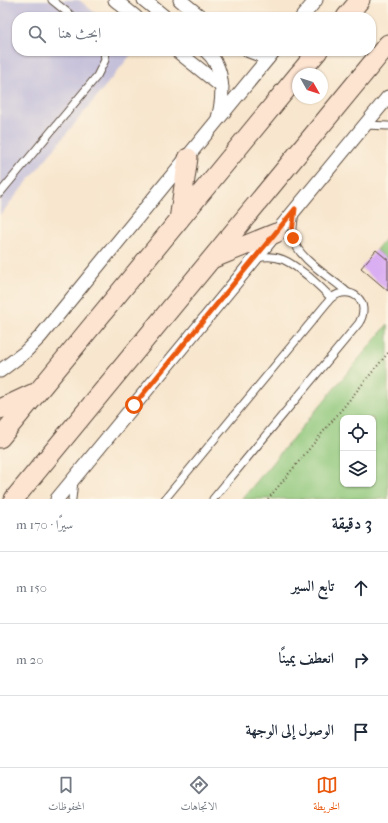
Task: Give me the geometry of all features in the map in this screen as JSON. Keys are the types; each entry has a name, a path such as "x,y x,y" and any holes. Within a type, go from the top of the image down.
{"main road":[{"path":"350,12 360,0"},
{"path":"14,499 388,44"},
{"path":"305,68 314,56"},
{"path":"0,438 292,83"},
{"path":"179,220 188,158"},
{"path":"213,258 276,233"},
{"path":"0,409 37,392"}],"street":[{"path":"115,0 130,12"},
{"path":"144,0 159,12"},
{"path":"180,0 194,12"},
{"path":"306,12 316,0"},
{"path":"183,56 222,87"},
{"path":"212,56 216,65 222,87 222,99 217,122"},
{"path":"0,371 24,353 40,338 188,158 269,56"},
{"path":"57,499 388,97"}],"lane":[{"path":"52,0 67,12"},
{"path":"105,56 105,60"},
{"path":"0,194 97,76 108,56"},
{"path":"365,125 388,126"},
{"path":"295,209 292,232 298,251 348,292"},
{"path":"255,258 271,256 288,260 332,298"},
{"path":"165,499 332,298 342,292 354,294 363,304 364,310 359,323 213,499"},
{"path":"72,499 74,478"}],"path":[{"path":"268,499 388,353"}],"shaded area":[{"path":"0,0 79,0 94,12 12,12 12,56 130,56 0,215"}],"green space":[{"path":"388,235 388,260 376,250"},
{"path":"388,324 388,499 242,499"}],"building":[{"path":"376,250 388,260 388,291 361,268"}],"route":[{"path":"134,405 295,209 292,232 293,238"}]}
